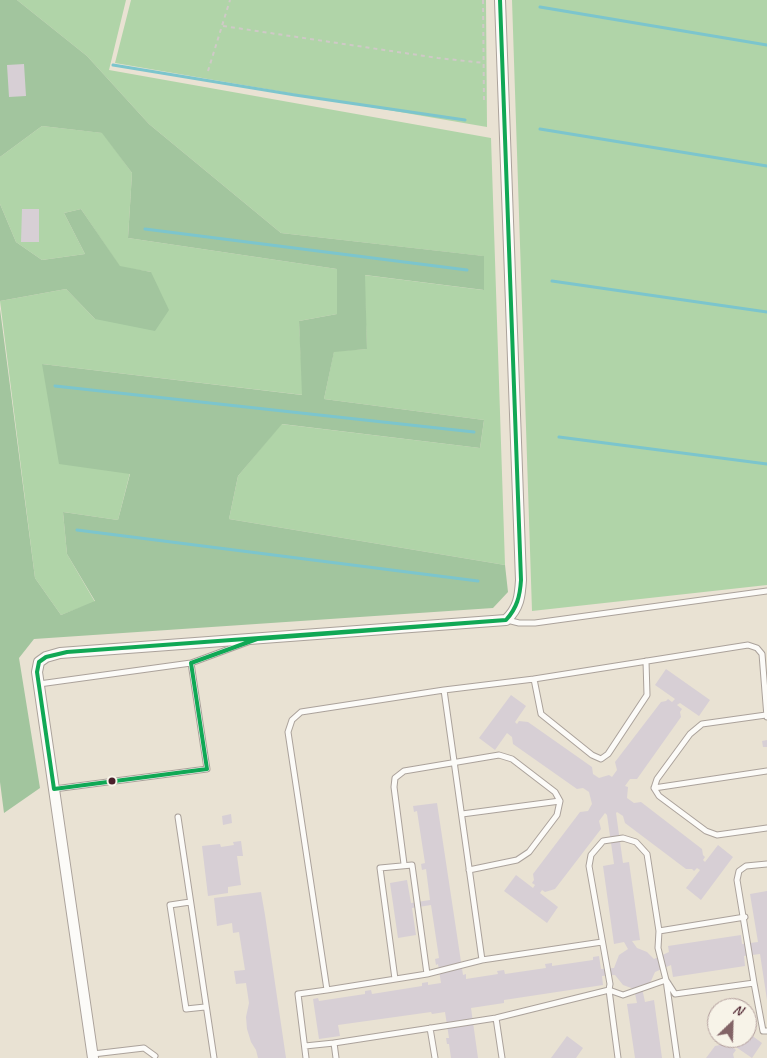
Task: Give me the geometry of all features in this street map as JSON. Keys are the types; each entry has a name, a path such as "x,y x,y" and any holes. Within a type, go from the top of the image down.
{"street":[{"path":"92,1056 37,672 39,662 46,657 60,653 506,620 517,607 521,580 500,0"}],"lane":[{"path":"506,620 519,623 535,623 767,591"},
{"path":"39,684 191,663 256,639"},
{"path":"327,990 288,732 292,720 300,712 444,690 534,679 748,645 757,648 762,654 766,716 702,724 690,734 657,779 654,788"},
{"path":"534,679 541,714 592,755 602,758 608,754 647,695 646,661"},
{"path":"54,789 207,769 191,663"},
{"path":"444,690 482,960"},
{"path":"404,864 394,787 395,778 404,771 454,762 499,755 512,759 555,792 560,801 557,815 529,852 517,860 469,870"},
{"path":"654,788 767,771"},
{"path":"654,788 660,796 698,825 717,835 767,828"},
{"path":"462,814 560,801"},
{"path":"178,817 214,1058"},
{"path":"618,1058 609,990 610,984 589,866 591,855 603,842 623,838 636,842 647,854 659,931 658,948 666,980 677,1058"},
{"path":"396,979 380,868 412,864 426,974"},
{"path":"767,864 746,866 739,871 737,880 745,917 763,1031 767,1031"},
{"path":"190,902 170,905 186,1009 205,1007"},
{"path":"659,931 745,917"},
{"path":"306,1058 298,994 426,974 482,960 602,942"},
{"path":"305,1046 496,1018 609,990 623,995 666,980"},
{"path":"666,980 675,994 754,983"},
{"path":"496,1018 502,1058"},
{"path":"430,1028 435,1058"},
{"path":"334,1043 336,1058"},
{"path":"92,1056 144,1048 154,1056"}],"path":[{"path":"208,71 230,0"},
{"path":"483,0 484,104"},
{"path":"223,26 484,64"}],"green space":[{"path":"0,0 17,0 87,56 149,124 281,233 484,256 484,290 365,275 367,349 334,352 324,399 484,420 480,448 282,424 238,476 229,519 505,565 508,592 493,608 34,639 19,658 40,788 4,813 0,782 0,309 35,578 61,615 95,601 67,554 63,512 118,520 130,474 59,464 42,364 302,395 299,321 337,314 337,269 128,238 132,173 102,133 42,126 0,157"},
{"path":"17,0 126,0 109,70 491,138 505,565 229,519 238,476 281,424 480,448 484,420 324,399 334,351 367,349 364,275 483,290 483,256 281,233 149,124 87,56"},
{"path":"131,0 486,0 487,127 115,63"},
{"path":"512,0 767,0 767,585 532,611"},
{"path":"42,126 103,133 132,173 128,238 337,269 337,314 299,321 303,395 42,364 130,473 118,520 63,512 67,554 95,602 61,615 35,578 0,301 66,289 95,319 151,272 120,267 81,209 64,213 85,254 42,260 16,242 0,204 0,157"},
{"path":"0,204 16,242 42,260 85,254 64,213 81,209 120,266 151,272 169,310 155,331 95,319 66,289 0,301"}],"building":[{"path":"24,64 26,96 9,97 7,65"},
{"path":"22,209 39,209 39,242 21,242"},
{"path":"666,669 710,700 699,716 680,703 677,705 682,709 680,712 681,717 637,779 630,779 625,786 628,787 627,798 634,803 641,802 702,849 705,862 718,845 733,857 701,900 686,888 700,870 697,868 694,871 686,869 625,823 623,816 617,812 623,863 629,862 640,940 632,941 637,948 647,952 654,959 669,952 668,946 741,935 742,944 758,942 750,894 767,891 767,1000 760,954 744,956 745,966 673,977 671,965 655,972 651,981 642,988 645,1002 654,1000 662,1058 635,1058 627,1004 637,1003 634,989 623,985 615,975 602,976 603,985 504,1000 504,1003 471,1008 478,1058 451,1058 446,1038 449,1038 445,1012 432,1014 431,1012 338,1025 340,1036 319,1039 313,999 318,998 319,1001 365,994 365,991 371,990 372,994 422,986 422,983 428,982 428,985 441,983 438,964 436,965 435,959 439,958 431,905 412,908 416,935 398,938 390,883 407,880 411,903 430,900 426,869 422,870 421,864 425,863 417,811 414,812 413,806 437,803 463,975 466,974 466,979 498,974 497,971 504,970 505,974 546,968 545,964 552,963 552,966 593,960 593,957 599,956 601,969 614,968 619,955 628,949 624,942 614,944 603,866 614,864 607,815 605,813 599,821 601,829 555,889 545,892 542,890 540,893 558,907 547,923 504,891 516,875 533,888 535,885 532,883 534,880 533,874 580,812 588,811 592,804 589,792 583,788 577,789 513,744 512,737 507,733 495,750 479,738 511,695 526,706 515,722 517,724 519,721 528,722 592,767 593,774 599,778 609,775 612,777 617,770 615,762 661,702 668,699 672,702 675,699 655,685"},
{"path":"767,740 767,747 763,747 762,741"},
{"path":"231,814 232,823 223,825 222,816"},
{"path":"241,841 243,856 237,856 241,885 228,887 228,893 208,896 202,846 220,844 221,847 234,845 233,842"},
{"path":"261,892 286,1058 258,1058 247,1029 246,1017 249,1003 246,983 236,984 234,971 245,970 239,932 233,933 232,923 217,926 214,898"},
{"path":"567,1036 583,1048 576,1058 551,1058"},
{"path":"757,1039 762,1043 752,1058 737,1048 757,1048"},
{"path":"714,1048 733,1048 736,1050 733,1054 734,1058 706,1058"}],"waterway":[{"path":"540,7 767,45"},
{"path":"113,65 295,95 465,120"},
{"path":"540,129 767,166"},
{"path":"145,229 467,270"},
{"path":"552,281 767,312"},
{"path":"55,386 474,432"},
{"path":"559,437 767,464"},
{"path":"77,530 478,581"}],"transit line":[{"path":"500,0 521,580 517,602 506,620"},
{"path":"506,620 257,639 191,663 207,769 54,789 37,672 39,662 46,657 67,652 506,620"}]}
